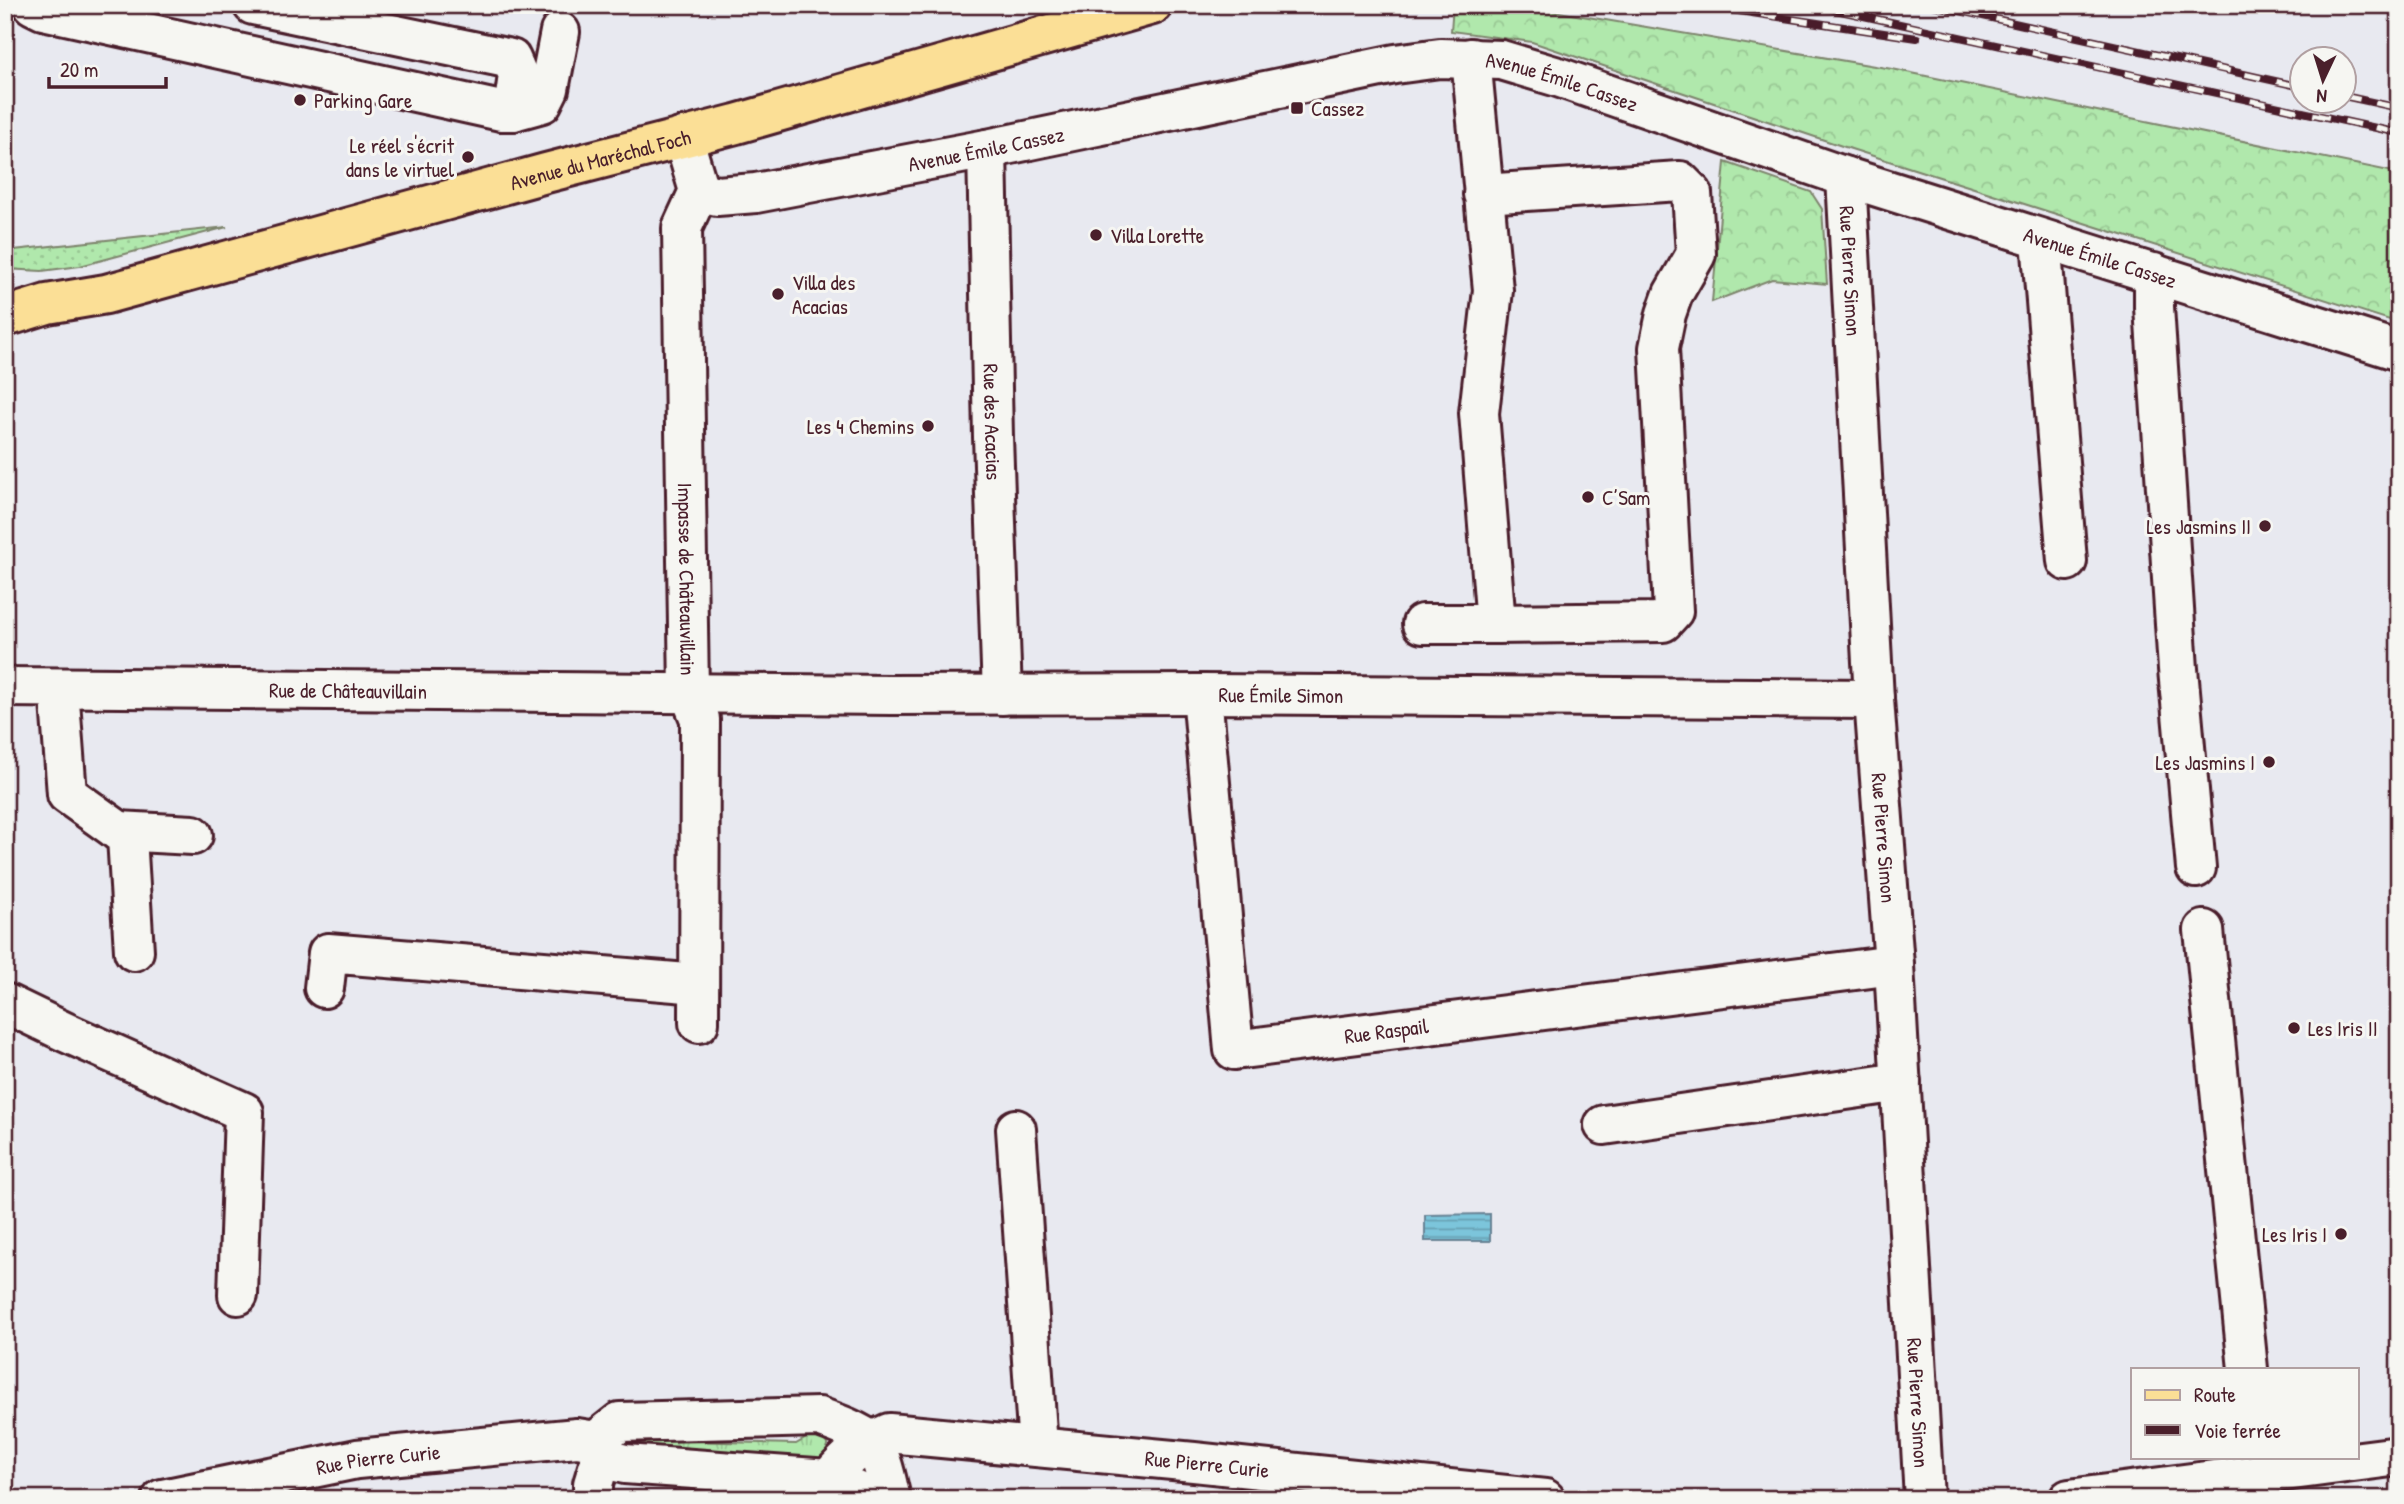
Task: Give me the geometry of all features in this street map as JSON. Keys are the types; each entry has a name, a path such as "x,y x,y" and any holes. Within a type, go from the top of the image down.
{"main road":[{"name":"Avenue du Maréchal Foch","path":"5,317 47,304 106,294 683,137 1152,5"},
{"name":"Avenue du Maréchal Foch","path":"5,295 47,304"}],"street":[{"path":"33,5 43,10 153,19 318,71 501,111 513,111 541,103 549,89 561,32"},
{"path":"253,5 511,59 518,75 513,111"},
{"path":"318,71 331,21"},
{"name":"Avenue Émile Cassez","path":"699,191 717,196 756,193 987,149 1395,64 1440,58 1501,60 1558,77 1846,177 2399,351"},
{"path":"1471,58 1493,290 1479,413 1496,624"},
{"path":"683,137 699,191"},
{"name":"Rue des Acacias","path":"987,149 993,451 1002,695"},
{"name":"Rue Pierre Simon","path":"1846,177 1874,699 1894,965 1924,1499"},
{"path":"1422,624 1663,622 1673,611 1659,348 1673,295 1696,254 1692,193 1679,181 1483,194"},
{"name":"Impasse de Châteauvillain","path":"699,191 682,228 689,692 700,719 699,1023"},
{"path":"2041,239 2070,561"},
{"path":"2154,273 2178,670 2196,868"},
{"name":"Rue de Châteauvillain","path":"5,687 689,692"},
{"path":"59,688 67,794 127,837 134,951"},
{"name":"Rue Émile Simon","path":"689,692 1874,699"},
{"name":"Rue Raspail","path":"1202,694 1234,1050 1894,965"},
{"path":"118,831 193,835"},
{"path":"2204,930 2248,1368"},
{"path":"324,988 327,953 699,984"},
{"path":"5,1003 244,1112 238,1295"},
{"path":"1604,1125 1901,1082"},
{"path":"1016,1129 1038,1447"},
{"path":"593,1499 599,1450 620,1422 819,1417 871,1441 881,1463 891,1499"},
{"name":"Rue Pierre Curie","path":"871,1441 888,1433 1545,1499"},
{"name":"Rue Pierre Curie","path":"162,1499 357,1460 577,1438 625,1464 830,1479 875,1499"},
{"path":"830,1479 847,1457 871,1441"},
{"path":"2068,1499 2252,1467 2399,1456"}],"green space":[{"path":"1453,5 1518,5 1892,69 2399,173 2399,323 1848,148 1532,42 1451,31"},
{"path":"1725,162 1811,192 1822,209 1827,284 1772,279 1712,302"},
{"path":"227,227 80,266 42,271 5,269 5,251"},
{"path":"627,1431 646,1440 796,1444 817,1432 828,1445 823,1463 629,1453 621,1443"}],"water":[{"path":"1490,1214 1490,1241 1425,1241 1425,1215"}],"railway":[{"path":"1698,5 1917,38"},
{"path":"1813,5 2399,133"},
{"path":"1933,5 2288,84"},
{"path":"2358,99 2399,108"}],"place":[{"name":"Parking Gare","path":"300,100"},
{"name":"Cassez","path":"1297,108"},
{"name":"Le réel s'écrit dans le virtuel","path":"468,157"},
{"name":"Villa Lorette","path":"1096,235"},
{"name":"Villa des Acacias","path":"778,294"},
{"name":"Les 4 Chemins","path":"928,426"},
{"name":"C’Sam","path":"1588,497"},
{"name":"Les Jasmins II","path":"2265,526"},
{"name":"Les Jasmins I","path":"2269,762"},
{"name":"Les Iris II","path":"2294,1028"},
{"name":"Les Iris I","path":"2341,1234"}]}
